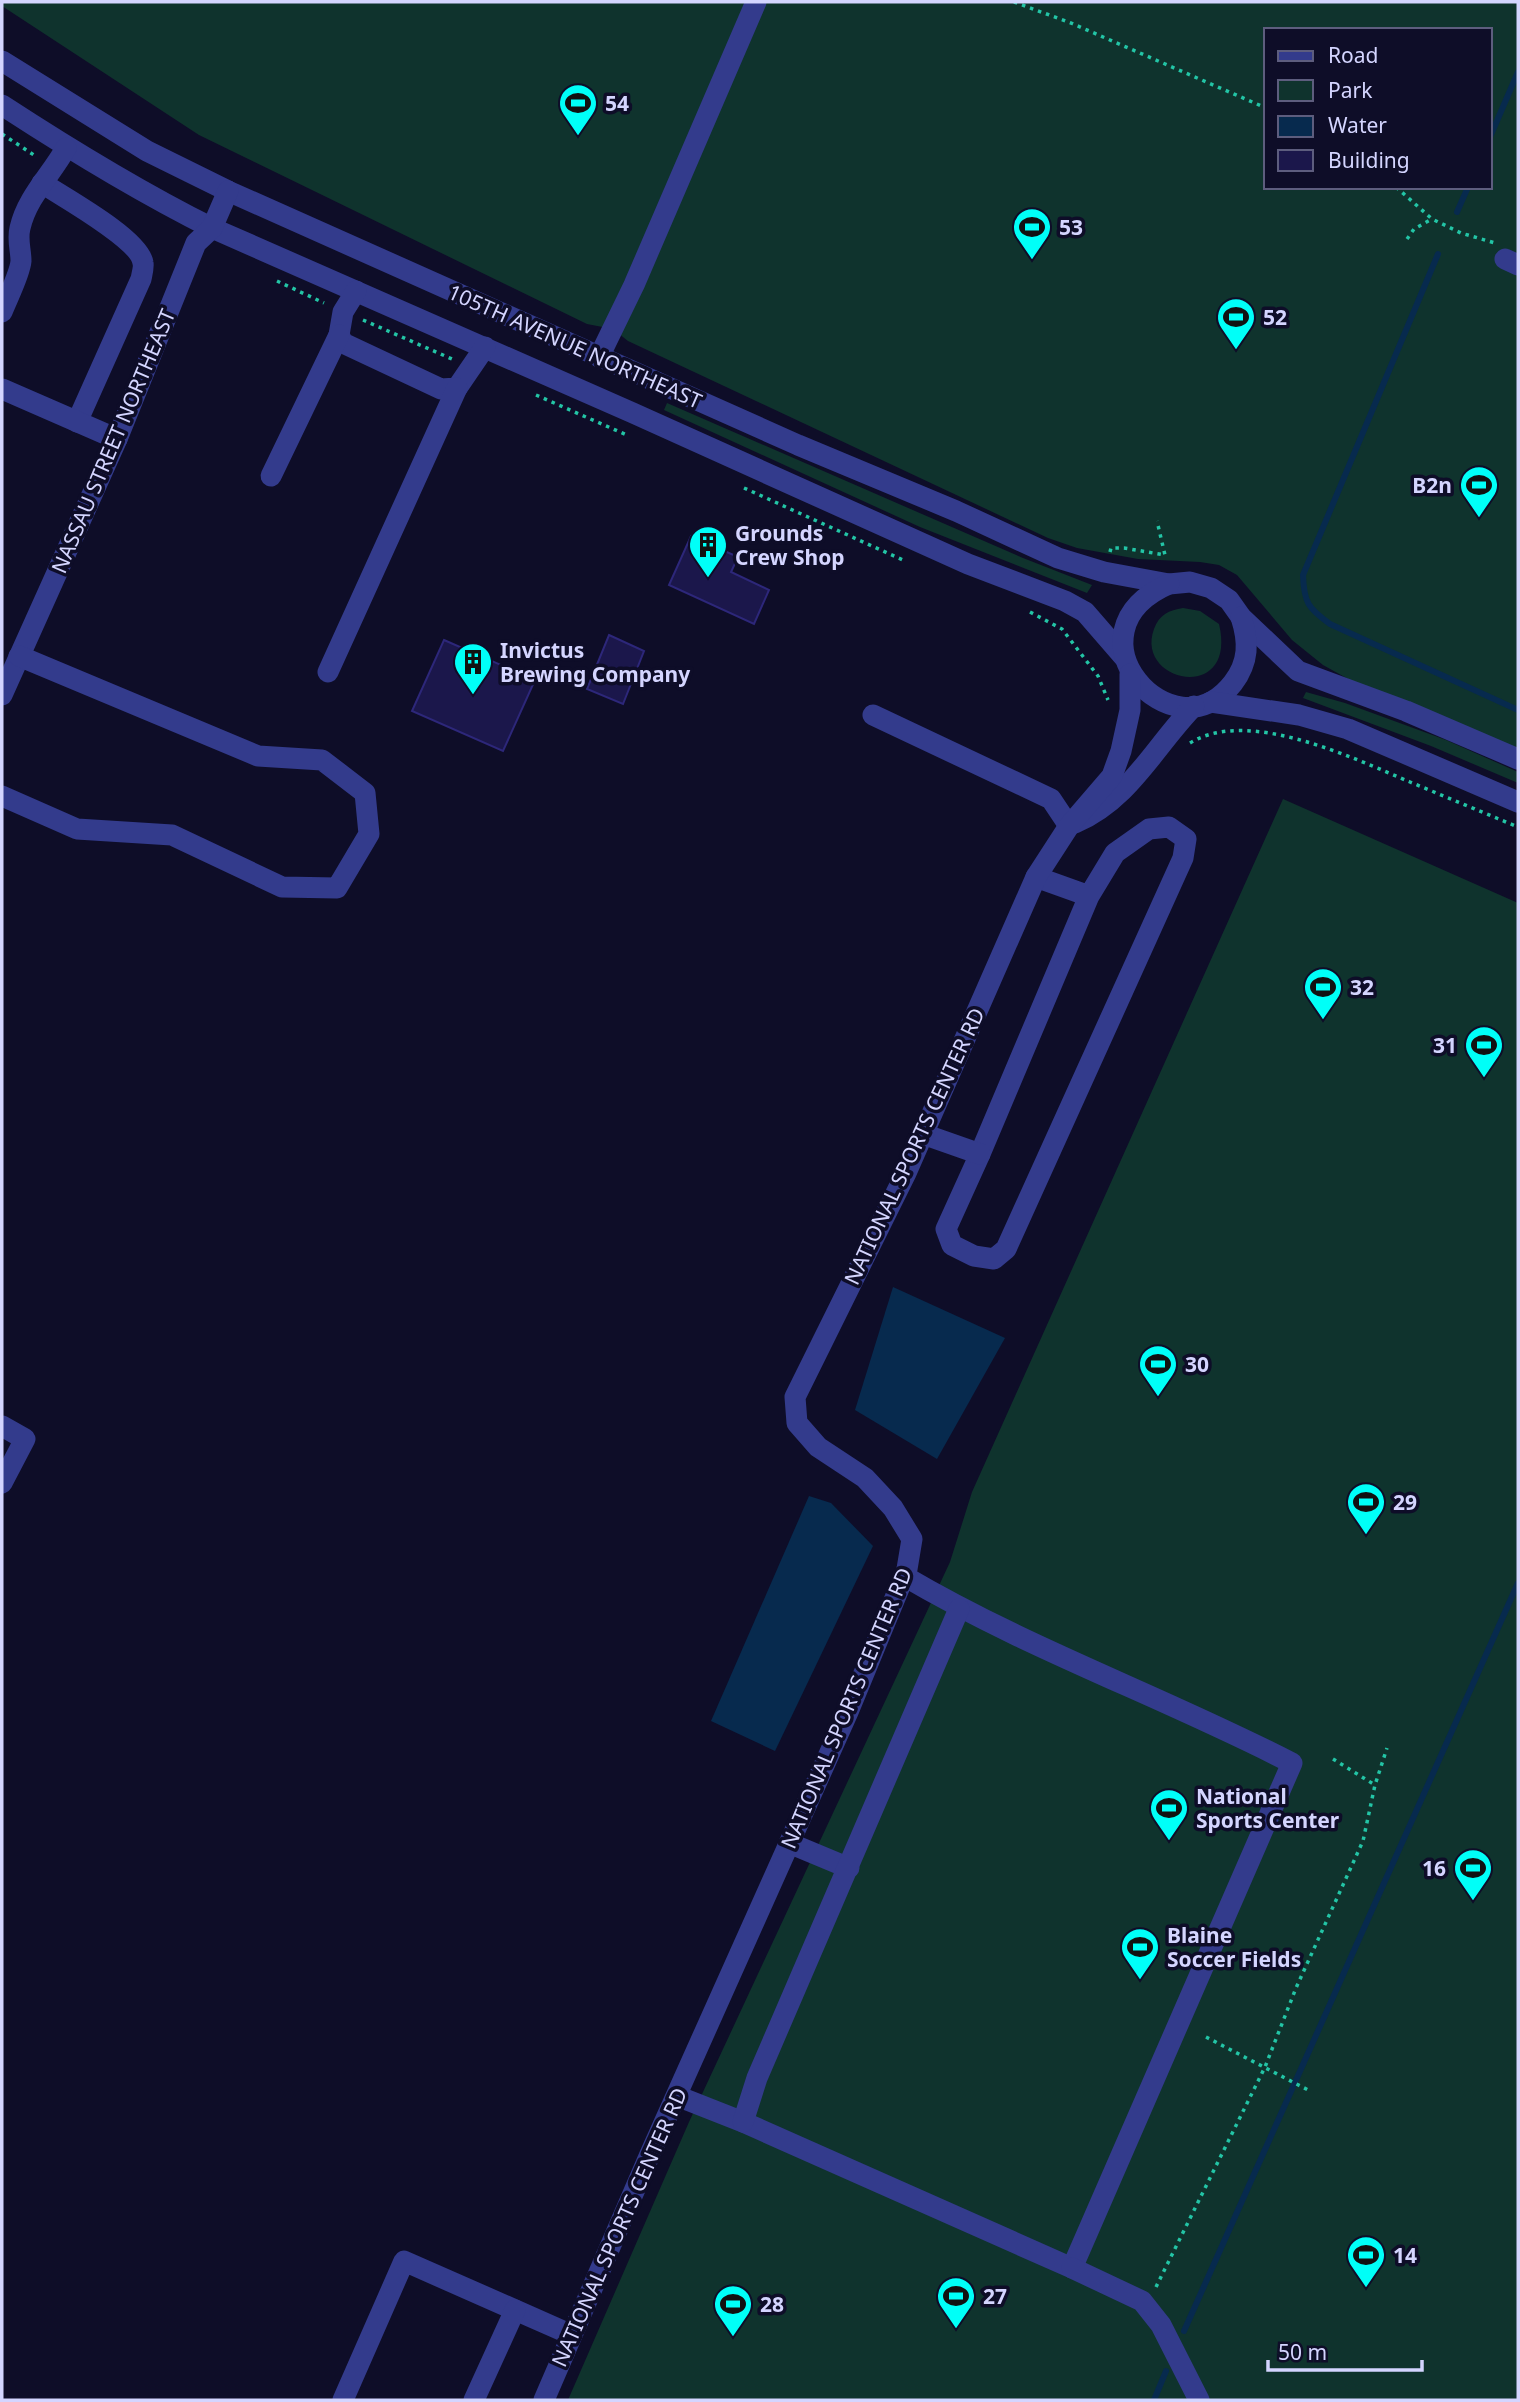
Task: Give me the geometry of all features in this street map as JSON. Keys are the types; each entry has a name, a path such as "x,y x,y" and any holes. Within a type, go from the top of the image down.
{"street":[{"path":"599,357 634,285 756,2"},
{"name":"105TH AVENUE NORTHEAST","path":"4,63 147,151 228,191 798,445 956,511 1058,558 1104,572 1168,584 1190,582 1211,588 1229,600 1241,617 1298,671 1406,711 1518,759"},
{"name":"105TH AVENUE NORTHEAST","path":"2,105 66,148 144,194 212,228 485,347 968,564 1065,601 1085,612 1127,665 1139,686 1157,699 1179,706 1202,704 1299,715 1348,729 1518,802"},
{"path":"2,312 21,262 18,247 20,228 33,196 66,148"},
{"path":"48,176 134,245 143,262 141,279 77,422"},
{"name":"NASSAU STREET NORTHEAST","path":"2,695 117,439 196,243 212,228 228,191"},
{"path":"271,476 339,335 343,312 356,291"},
{"path":"339,335 343,343 441,388 457,388"},
{"path":"328,672 457,388 485,347"},
{"path":"2,390 117,439"},
{"path":"1127,665 1123,638 1132,612 1137,604 1152,592 1168,584"},
{"path":"873,716 1051,799 1069,826 1096,814 1143,771 1167,736 1202,704 1228,690 1240,674 1247,656 1247,637 1241,617"},
{"path":"2,796 77,829 173,835 282,887 337,888 369,834 365,793 322,760 258,756 19,656"},
{"name":"NATIONAL SPORTS CENTER RD","path":"544,2400 848,1712 904,1576 912,1539 893,1508 865,1478 818,1447 797,1423 795,1397 906,1173 1036,877 1069,826 1112,776 1121,751 1130,710 1127,665"},
{"path":"1169,827 1186,839 1183,858 1006,1249 994,1259 974,1256 952,1245 946,1229 1089,896 1115,853 1149,829 1169,827"},
{"path":"1036,877 1089,896"},
{"path":"923,1133 980,1154"},
{"path":"2,1426 25,1439 2,1483"},
{"path":"904,1576 959,1608 1240,1736 1292,1763 1072,2268"},
{"path":"743,2122 757,2078 959,1608"},
{"path":"789,1843 849,1868"},
{"path":"677,2096 743,2122 1142,2301 1161,2325 1199,2400"},
{"path":"342,2400 404,2261 572,2335"},
{"path":"474,2400 515,2309"}],"path":[{"path":"1014,2 1071,23 1264,107"},
{"path":"2,134 48,176"},
{"path":"1398,189 1432,219 1507,256"},
{"path":"1407,239 1414,229 1432,219"},
{"path":"270,278 471,367"},
{"path":"527,391 636,439"},
{"path":"737,485 903,560"},
{"path":"1157,521 1165,555"},
{"path":"1021,608 1062,629 1098,676 1109,701"},
{"path":"1180,749 1200,737 1232,730 1277,735 1324,746 1518,827"},
{"path":"1154,2292 1265,2067 1296,1988 1363,1841 1375,1785 1387,1748"},
{"path":"1332,1759 1375,1785"},
{"path":"1206,2037 1310,2091"}],"green space":[{"path":"2,2 1518,2 1518,759 1406,711 1323,665 1292,640 1237,575 1219,565 1138,559 1077,548 1048,538 628,341 613,329 587,324 199,135 2,6"},
{"path":"667,403 1023,558 1092,585 1087,593 920,527 664,410"},
{"path":"1183,608 1200,611 1219,624 1221,649 1214,666 1202,675 1186,677 1171,672 1158,662 1152,648 1154,629 1159,620 1169,612"},
{"path":"1306,692 1345,703 1446,740 1518,772 1518,783 1431,746 1303,698"},
{"name":"National Sports Center","path":"1283,799 1518,903 1518,2400 568,2400 689,2122 950,1562 972,1492"}],"water":[{"path":"893,1287 1005,1338 937,1459 855,1410"},
{"path":"809,1496 831,1503 873,1546 775,1751 711,1721"}],"building":[{"name":"Grounds Crew Shop","path":"691,536 738,557 731,572 769,590 754,624 669,585"},
{"path":"609,635 644,651 623,704 587,689"},
{"name":"Invictus Brewing Company","path":"444,640 535,680 503,751 412,711"}],"waterway":[{"path":"1492,132 1518,72"},
{"path":"1457,212 1467,189"},
{"path":"1438,254 1303,575 1306,599 1312,609 1330,624 1518,710"},
{"path":"1184,2331 1518,1583"},
{"path":"1154,2400 1166,2371"}],"place":[{"name":"54","path":"578,137"},
{"name":"53","path":"1032,261"},
{"name":"52","path":"1236,351"},
{"name":"B2n","path":"1479,519"},
{"name":"Grounds Crew Shop","path":"708,579"},
{"name":"Invictus Brewing Company","path":"473,696"},
{"name":"32","path":"1323,1021"},
{"name":"31","path":"1484,1079"},
{"name":"30","path":"1158,1398"},
{"name":"29","path":"1366,1536"},
{"name":"National Sports Center","path":"1169,1842"},
{"name":"16","path":"1473,1902"},
{"name":"Blaine Soccer Fields","path":"1140,1981"},
{"name":"14","path":"1366,2289"},
{"name":"27","path":"956,2330"},
{"name":"28","path":"733,2338"}]}
